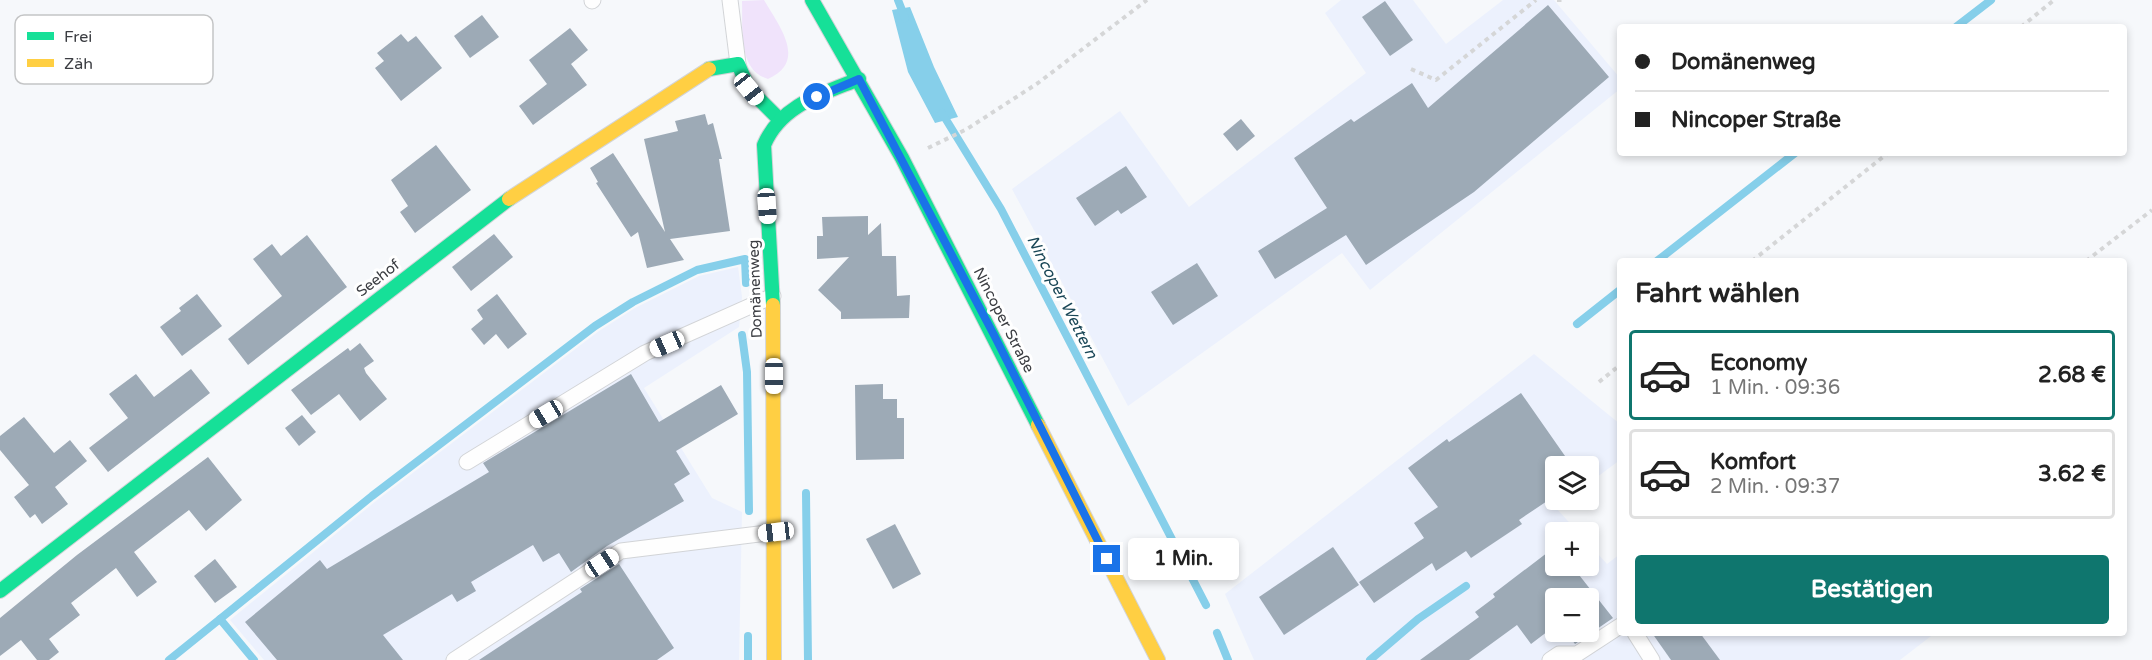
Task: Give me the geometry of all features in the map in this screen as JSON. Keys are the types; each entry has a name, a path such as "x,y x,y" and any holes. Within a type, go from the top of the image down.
{"street":[{"name":"Nincoper Straße","path":"812,0 859,79 994,335 1158,660"},
{"path":"738,64 749,89 779,119"},
{"name":"Seehof","path":"0,591 512,196 712,67 738,64"},
{"name":"Domänenweg","path":"774,660 776,532 773,296 764,145 767,135 779,119 817,97 859,79"}],"lane":[{"path":"730,0 738,64"},
{"path":"467,462 645,353 773,296"},
{"path":"454,660 621,551 776,532"},
{"path":"1550,660 1559,654 1577,654 1617,628"},
{"path":"1637,636 1652,660"}],"path":[{"path":"942,143 1038,83 1147,0"},
{"path":"1411,69 1436,80 1536,0"},
{"path":"1557,0 1563,0"},
{"path":"2025,24 2054,0"},
{"path":"1756,258 1884,156"},
{"path":"2090,258 2152,210"},
{"path":"1599,382 1617,367"}],"shaded area":[{"path":"764,0 787,42 788,53 786,63 780,72 768,79 751,67 746,57 742,35 742,1"},
{"path":"1341,0 1413,0 1446,44 1503,0 1554,0 1617,74 1617,91 1370,290 1342,253 1128,406 1012,189 1120,111 1189,207 1366,73 1325,13"},
{"path":"738,267 742,297 739,327 644,388 712,498 742,512 739,660 264,660 230,620 376,501 599,331 635,308 699,276"},
{"path":"1534,354 1617,422 1617,462 1599,476 1599,456 1545,456 1545,510 1558,510 1569,522 1545,522 1545,576 1599,576 1599,555 1607,564 1617,556 1617,636 1931,636 1900,660 1254,660 1225,594"}],"water":[{"path":"910,7 934,67 958,117 935,123 908,72 892,10"}],"building":[{"path":"1385,1 1413,40 1390,56 1362,17"},
{"path":"1548,5 1609,77 1474,192 1366,265 1346,235 1275,279 1258,251 1327,208 1294,158 1351,119 1354,122 1412,83 1428,108"},
{"path":"482,15 499,37 470,58 454,36"},
{"path":"570,28 588,50 571,64 587,85 533,125 519,106 547,84 529,60"},
{"path":"401,34 408,42 416,36 442,68 401,101 375,68 384,61 377,53"},
{"path":"705,114 708,125 713,123 722,159 719,159 730,231 670,239 684,260 647,268 638,232 631,237 596,183 598,182 590,168 613,153 665,232 644,139 678,131 675,121"},
{"path":"1241,119 1255,136 1237,151 1223,134"},
{"path":"436,145 471,190 415,233 400,212 408,206 391,180"},
{"path":"1126,166 1147,197 1121,214 1118,210 1095,226 1076,198"},
{"path":"868,216 868,235 881,223 882,256 896,256 897,296 910,295 909,318 841,319 841,312 818,290 849,257 817,259 817,236 823,236 822,217"},
{"path":"494,234 513,257 471,291 452,267"},
{"path":"307,235 347,287 248,365 228,339 282,296 253,259 272,244 281,256"},
{"path":"1197,263 1218,296 1173,325 1151,292"},
{"path":"197,294 222,326 182,356 160,327 181,311 179,308"},
{"path":"497,294 527,334 508,349 496,334 484,345 471,329 483,319 477,310"},
{"path":"360,343 374,361 364,368 366,373 387,399 360,421 339,394 311,415 291,390 348,348 350,351"},
{"path":"191,369 210,393 108,472 89,448 128,418 109,394 136,374 154,397"},
{"path":"631,374 659,422 721,385 738,414 676,451 690,474 674,484 684,501 607,546 571,572 559,553 543,562 533,545 471,582 476,591 457,602 452,594 383,635 403,660 277,660 245,622 320,560 327,569 489,472 483,463"},
{"path":"883,384 883,399 897,399 897,418 904,418 904,459 856,460 855,385"},
{"path":"1521,393 1565,456 1545,456 1545,502 1519,520 1522,524 1471,558 1466,551 1436,571 1432,563 1374,603 1359,582 1424,538 1414,523 1438,507 1408,468 1447,439 1449,442"},
{"path":"302,415 316,432 299,446 285,428"},
{"path":"24,417 54,453 70,440 87,461 55,487 68,504 42,524 35,514 30,518 14,497 29,485 0,450 0,436"},
{"path":"208,457 242,500 206,531 189,510 134,552 157,582 137,597 116,568 71,603 80,615 49,639 59,652 49,660 37,660 21,640 0,656 0,618 77,555"},
{"path":"895,524 921,574 893,589 866,539"},
{"path":"1333,547 1359,585 1284,635 1259,597"},
{"path":"1545,554 1545,576 1580,576 1589,588 1545,588 1545,633 1531,644 1517,625 1469,660 1420,660 1479,617 1475,612 1495,597 1493,594"},
{"path":"215,559 237,587 215,603 194,576"},
{"path":"619,564 674,648 657,660 479,660 582,592 580,589"},
{"path":"1599,600 1613,618 1599,628"},
{"path":"1654,636 1702,636 1720,660 1671,660"}],"waterway":[{"name":"Nincoper Wettern","path":"898,0 905,18"},
{"path":"1960,24 1991,0"},
{"name":"Nincoper Wettern","path":"942,113 1001,209 1206,605"},
{"path":"1661,258 1791,156"},
{"path":"220,619 372,496 595,326 633,302 697,270 745,259 746,283"},
{"path":"1577,324 1617,292"},
{"path":"742,335 747,372 749,511"},
{"path":"806,493 808,660"},
{"path":"1370,660 1418,619 1466,586"},
{"path":"169,660 220,619 254,660"},
{"name":"Nincoper Wettern","path":"1217,633 1228,660"},
{"path":"748,636 748,660"}],"traffic: fast":[{"path":"812,0 902,158 1038,425"},
{"path":"709,69 738,64 749,89 779,119"},
{"path":"773,305 764,145 771,131 792,110 817,96 859,79"},
{"path":"0,591 509,199"}],"traffic: slow":[{"path":"509,199 709,69"},
{"path":"773,305 774,660"},
{"path":"1038,425 1158,660"}],"route":[{"path":"817,97 859,79 994,335 1107,559"}]}
